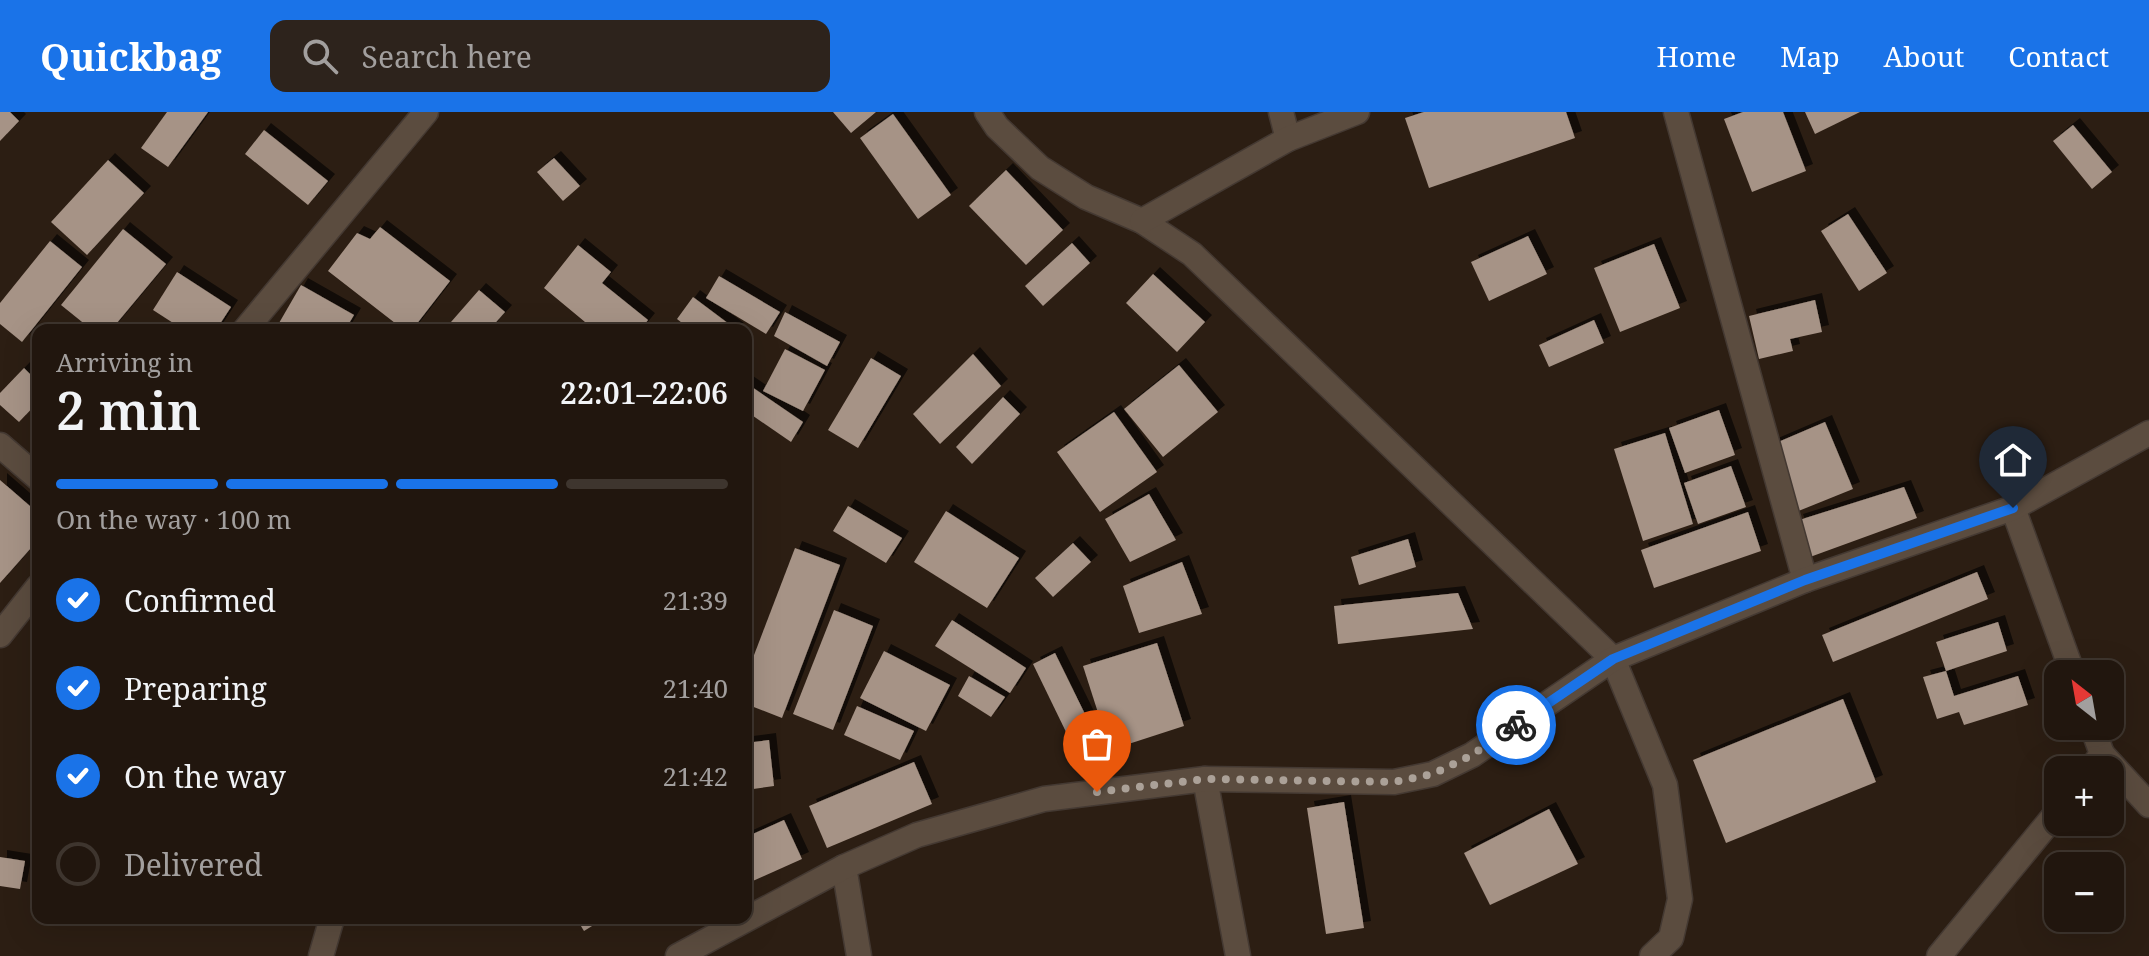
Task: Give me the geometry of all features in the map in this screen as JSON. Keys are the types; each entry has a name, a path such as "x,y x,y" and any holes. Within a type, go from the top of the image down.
{"street":[{"path":"250,324 426,112"},
{"path":"987,112 997,127 1040,168 1086,197 1142,221 1192,254 1613,659 1665,785 1680,899 1671,938 1652,956"},
{"path":"1281,112 1288,139"},
{"path":"1142,221 1288,139 1357,112"},
{"path":"1676,112 1805,580"},
{"path":"752,916 844,867 917,835 1044,799 1205,779 1394,782 1433,774 1472,755 1613,659 1805,580 2013,508 2149,433"},
{"path":"0,445 32,473"},
{"path":"2013,508 2068,660"},
{"path":"0,635 32,595"},
{"path":"1205,779 1238,956"},
{"path":"2124,785 2149,805"},
{"path":"1939,956 2044,828"},
{"path":"844,867 859,956"},
{"path":"321,956 330,924"},
{"path":"678,956 738,924"}],"building":[{"path":"0,112 10,112 19,121 0,141"},
{"path":"167,112 208,112 168,167 141,148"},
{"path":"833,112 876,112 851,133"},
{"path":"1424,112 1566,112 1575,138 1429,188 1405,118"},
{"path":"1743,112 1783,112 1806,171 1752,192 1724,119"},
{"path":"1805,112 1860,112 1815,134"},
{"path":"893,114 951,195 918,219 860,138"},
{"path":"2073,125 2112,172 2092,189 2053,141"},
{"path":"264,130 328,181 308,205 245,154"},
{"path":"554,158 580,186 563,201 537,172"},
{"path":"108,160 144,193 87,255 51,222"},
{"path":"1006,170 1063,230 1026,265 969,206"},
{"path":"1848,214 1887,273 1859,291 1821,231"},
{"path":"380,227 450,281 417,324 396,324 328,271 357,233 370,239"},
{"path":"123,229 166,264 116,324 85,324 61,305"},
{"path":"1528,236 1547,274 1489,301 1471,262"},
{"path":"50,241 82,267 36,324 32,324 32,330 22,342 0,324 0,303"},
{"path":"1072,243 1090,263 1043,306 1025,286"},
{"path":"1654,244 1680,308 1620,332 1594,268"},
{"path":"578,245 611,272 602,283 648,320 645,324 584,324 585,322 544,288"},
{"path":"177,272 231,307 220,324 175,324 153,310"},
{"path":"1153,274 1205,322 1177,352 1126,303"},
{"path":"719,276 780,312 766,334 706,298"},
{"path":"301,285 354,315 349,324 278,324"},
{"path":"479,290 505,312 494,324 449,324"},
{"path":"693,297 729,324 683,324 677,319"},
{"path":"1815,300 1822,332 1790,339 1793,351 1759,359 1749,316"},
{"path":"785,312 840,342 827,366 774,336"},
{"path":"1594,320 1604,343 1549,367 1539,345"},
{"path":"785,349 825,370 803,411 763,391"},
{"path":"973,354 1001,386 940,444 913,414"},
{"path":"871,358 901,376 858,448 828,430"},
{"path":"1179,365 1218,412 1163,457 1124,409"},
{"path":"24,368 32,376 32,408 19,422 0,405 0,393"},
{"path":"752,387 803,422 791,442 752,415"},
{"path":"1003,397 1020,414 972,464 956,447"},
{"path":"1719,410 1735,455 1685,473 1669,428"},
{"path":"1114,412 1157,472 1100,512 1057,452"},
{"path":"1825,422 1853,489 1796,512 1769,446"},
{"path":"1665,433 1693,524 1643,541 1614,449"},
{"path":"1731,466 1746,507 1698,524 1684,483"},
{"path":"0,480 32,508 32,547 0,583"},
{"path":"1904,487 1917,518 1810,557 1796,521"},
{"path":"1149,494 1176,540 1130,562 1105,519"},
{"path":"848,506 902,538 886,563 833,531"},
{"path":"946,511 1019,558 987,608 914,562"},
{"path":"1748,512 1761,551 1654,588 1641,550"},
{"path":"1408,539 1416,567 1359,585 1351,557"},
{"path":"1073,543 1091,562 1053,597 1035,578"},
{"path":"795,548 840,565 782,718 752,706 752,660"},
{"path":"1182,562 1202,614 1139,633 1123,586"},
{"path":"1977,572 1988,599 1833,662 1822,635"},
{"path":"1458,593 1473,629 1338,644 1334,606"},
{"path":"834,610 873,626 833,730 793,714"},
{"path":"952,620 1026,668 1010,693 935,646"},
{"path":"1998,622 2007,651 1946,671 1936,642"},
{"path":"1157,643 1184,726 1110,750 1083,666"},
{"path":"884,651 950,685 926,731 860,698"},
{"path":"1055,653 1109,763 1084,769 1033,664"},
{"path":"1946,671 1954,696 2018,676 2028,705 1964,725 1959,712 1937,719 1923,677"},
{"path":"969,676 1005,697 991,717 958,696"},
{"path":"1843,699 1876,782 1726,843 1693,760"},
{"path":"857,706 914,731 900,760 844,735"},
{"path":"769,740 774,786 752,789 752,742"},
{"path":"914,762 932,804 827,848 809,806"},
{"path":"1344,802 1364,928 1326,934 1307,808"},
{"path":"1549,809 1578,864 1490,905 1464,853"},
{"path":"784,820 802,859 752,881 752,834"},
{"path":"0,857 25,861 20,889 0,886"},
{"path":"580,924 595,924 584,931"}],"way so far":[{"path":"1097,792 1205,779 1394,782 1433,774 1472,755 1516,725"}],"route":[{"path":"1516,725 1613,659 1805,580 2013,508"}]}
